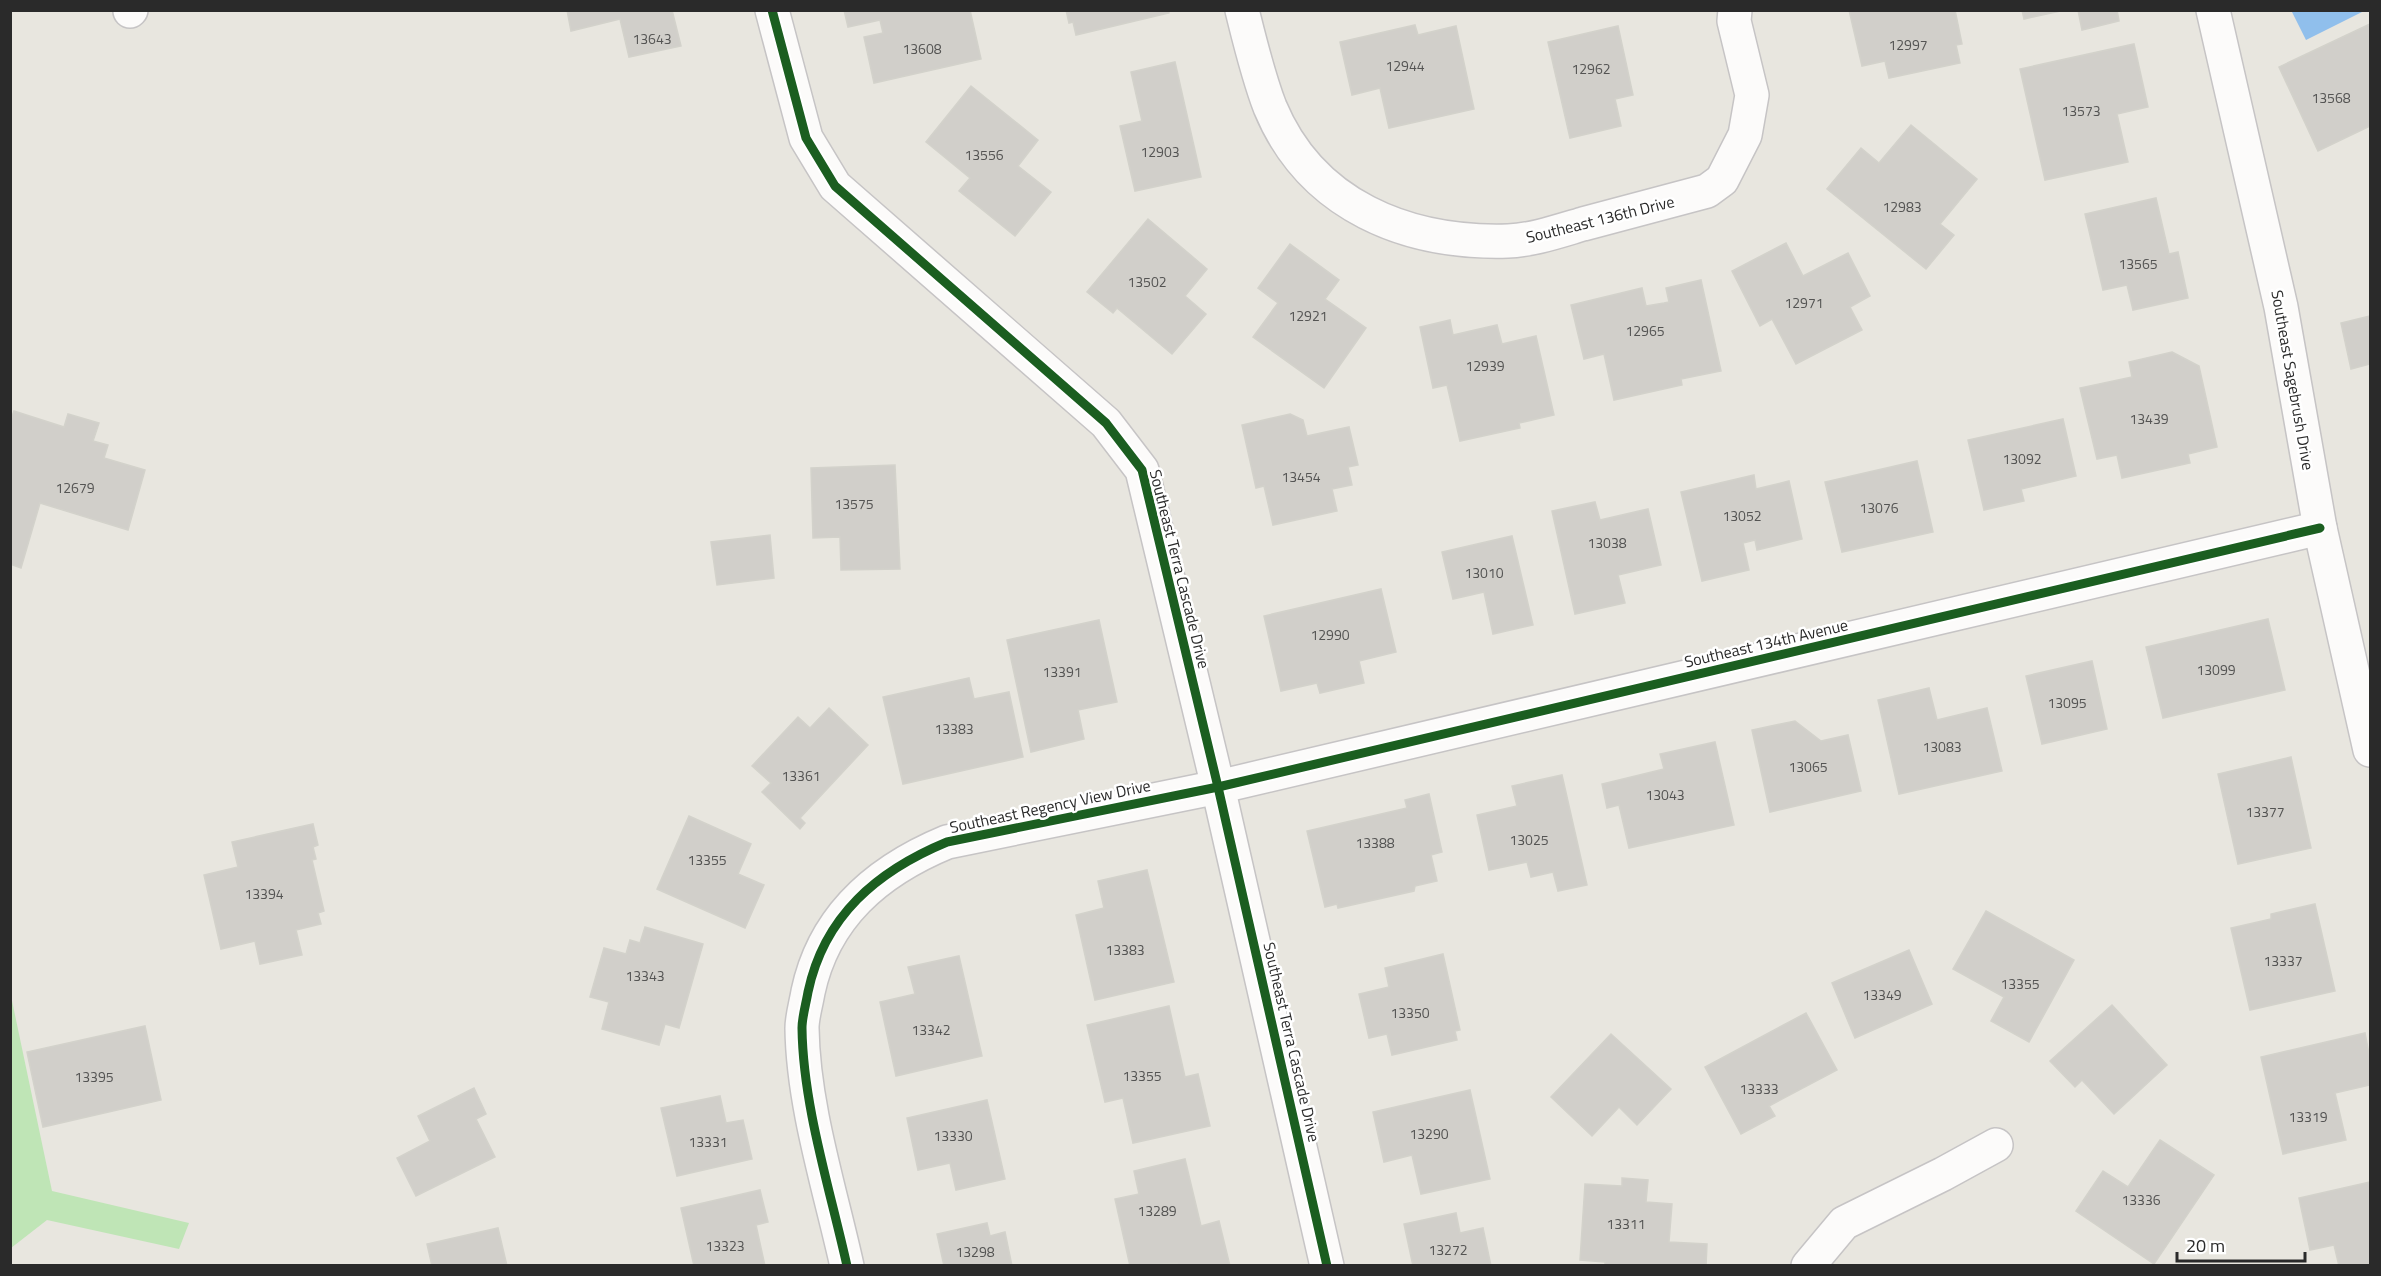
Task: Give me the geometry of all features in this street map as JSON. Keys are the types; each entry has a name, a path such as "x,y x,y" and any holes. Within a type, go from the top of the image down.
{"street":[{"name":"Southeast Terra Cascade Drive","path":"772,10 806,138 835,186 1106,423 1142,470 1218,787 1327,1266"},
{"name":"Southeast 136th Drive","path":"1242,10 1270,107 1293,150 1345,200 1381,221 1422,234 1508,241 1543,235 1707,191 1722,180 1745,135 1752,95 1734,21 1735,10"},
{"name":"Southeast Sagebrush Drive","path":"2213,10 2281,307 2320,528 2370,750"},
{"name":"Southeast 134th Avenue","path":"1218,787 2320,528"},
{"name":"Southeast Regency View Drive","path":"847,1266 806,1082 802,1026 814,967 841,917 883,874 914,856 947,842 1218,787"},
{"path":"1808,1266 1844,1223 1996,1145"}],"green space":[{"path":"11,996 52,1191 189,1223 179,1249 47,1220 11,1248"}],"water":[{"path":"2364,11 2306,40 2292,12"}],"building":[{"path":"567,10 672,10 681,46 629,57 620,19 571,31"},
{"path":"844,10 970,10 981,59 874,83 864,37 883,33 880,20 848,27"},
{"path":"1066,10 1169,10 1169,13 1076,35 1073,22 1069,23"},
{"path":"1849,10 1955,10 1962,44 1956,45 1960,63 1889,78 1885,61 1862,66"},
{"path":"2022,10 2065,10 2024,19"},
{"path":"2078,10 2117,10 2119,21 2082,30"},
{"path":"2370,24 2370,126 2318,151 2279,67"},
{"path":"1415,25 1418,35 1456,26 1474,109 1389,128 1380,88 1352,95 1340,42"},
{"path":"1618,26 1633,95 1615,99 1621,126 1570,138 1548,42"},
{"path":"2134,44 2148,107 2117,114 2128,162 2045,180 2020,69"},
{"path":"1175,62 1201,177 1135,191 1120,126 1142,121 1131,72"},
{"path":"971,86 1038,140 1018,166 1051,192 1015,236 959,191 970,178 926,142"},
{"path":"1911,125 1977,179 1940,224 1954,235 1926,269 1827,189 1861,148 1879,163"},
{"path":"2156,198 2169,254 2178,252 2188,298 2133,310 2127,285 2103,290 2085,214"},
{"path":"1148,219 1207,269 1185,296 1206,314 1172,354 1117,308 1113,313 1087,292"},
{"path":"1786,243 1803,276 1848,253 1870,296 1850,307 1862,330 1796,364 1772,319 1760,326 1732,271"},
{"path":"1290,244 1339,280 1325,299 1366,328 1324,388 1253,337 1278,303 1258,288"},
{"path":"1701,280 1721,371 1681,379 1682,385 1614,400 1604,354 1584,359 1571,305 1642,288 1646,306 1664,303 1669,302 1666,288"},
{"path":"2370,316 2370,364 2351,369 2341,323"},
{"path":"1450,320 1453,335 1497,325 1502,344 1536,336 1554,415 1519,423 1520,428 1460,441 1447,385 1433,388 1420,327"},
{"path":"2172,352 2199,366 2217,447 2188,454 2190,463 2122,478 2117,455 2097,459 2080,388 2132,377 2129,362"},
{"path":"14,411 64,427 68,414 99,423 93,441 108,445 104,458 145,470 128,530 40,503 21,568 10,564 10,422"},
{"path":"1290,414 1303,420 1307,436 1349,427 1358,465 1348,467 1352,485 1332,489 1337,511 1273,525 1264,486 1256,488 1242,425"},
{"path":"2063,419 2076,476 2021,489 2024,501 1984,510 1968,440"},
{"path":"1917,461 1933,532 1842,552 1825,482"},
{"path":"895,465 900,569 841,570 840,537 813,538 811,468"},
{"path":"1754,475 1756,489 1789,481 1802,539 1757,550 1755,540 1743,543 1749,570 1702,581 1681,492"},
{"path":"1595,502 1600,520 1648,509 1661,565 1618,575 1625,603 1575,614 1552,511"},
{"path":"770,535 774,578 717,585 711,542"},
{"path":"1512,536 1533,625 1493,634 1484,592 1453,599 1442,552"},
{"path":"1381,589 1396,652 1359,661 1364,683 1320,693 1317,683 1281,691 1264,616"},
{"path":"2268,619 2285,690 2163,718 2146,647"},
{"path":"1099,620 1117,702 1078,710 1084,739 1031,752 1007,640"},
{"path":"2092,661 2107,729 2042,744 2026,676"},
{"path":"969,678 974,699 1009,692 1023,757 903,784 883,697"},
{"path":"1929,688 1937,720 1987,708 2002,771 1899,794 1878,700"},
{"path":"829,708 868,745 800,818 805,823 800,829 762,792 771,783 752,766 798,717 810,728"},
{"path":"1795,721 1821,741 1848,735 1861,791 1770,812 1752,730"},
{"path":"1715,742 1734,825 1629,848 1619,805 1607,808 1602,784 1664,769 1660,754"},
{"path":"2291,757 2311,848 2238,864 2218,774"},
{"path":"1562,775 1587,885 1558,891 1553,872 1531,877 1527,862 1489,870 1477,815 1517,806 1512,786"},
{"path":"1429,794 1442,852 1431,855 1437,881 1415,886 1414,891 1338,908 1337,904 1325,907 1307,831 1407,808 1405,800"},
{"path":"689,816 751,844 738,874 764,885 745,928 657,889"},
{"path":"313,824 318,845 313,847 316,859 312,860 324,911 318,913 321,924 296,930 302,955 260,964 255,941 221,949 204,875 238,867 232,842"},
{"path":"1147,870 1174,982 1095,1000 1076,915 1104,908 1098,881"},
{"path":"2315,904 2335,991 2250,1010 2231,928 2271,919 2271,914"},
{"path":"1986,911 2074,960 2029,1042 1991,1021 2004,997 1953,969"},
{"path":"645,927 703,944 679,1028 665,1024 659,1045 602,1029 609,1002 590,997 604,948 626,954 630,940 640,943"},
{"path":"1909,950 1932,1004 1855,1038 1832,983"},
{"path":"1443,954 1460,1030 1455,1031 1457,1040 1392,1055 1387,1034 1369,1038 1359,994 1389,987 1385,968"},
{"path":"959,956 982,1056 896,1076 880,1002 915,994 908,967"},
{"path":"2112,1005 2167,1065 2114,1114 2082,1080 2075,1087 2050,1061"},
{"path":"1169,1006 1185,1077 1198,1074 1210,1126 1133,1143 1123,1098 1105,1102 1087,1025"},
{"path":"1806,1013 1837,1070 1769,1106 1775,1116 1741,1134 1705,1067"},
{"path":"145,1026 161,1100 43,1127 27,1052"},
{"path":"2365,1033 2370,1059 2370,1085 2335,1093 2346,1140 2283,1154 2261,1057"},
{"path":"1611,1034 1671,1089 1637,1125 1619,1107 1592,1136 1551,1097"},
{"path":"474,1088 486,1114 476,1119 495,1157 416,1196 397,1158 430,1141 418,1116"},
{"path":"1470,1090 1490,1179 1421,1194 1412,1155 1384,1162 1373,1112"},
{"path":"720,1096 726,1123 743,1120 752,1159 677,1176 661,1108"},
{"path":"987,1100 1005,1179 956,1190 950,1163 918,1170 907,1118"},
{"path":"2160,1140 2214,1175 2154,1264 2076,1211 2103,1171 2128,1187"},
{"path":"1185,1159 1201,1226 1219,1221 1230,1266 1177,1266 1177,1263 1130,1266 1115,1199 1139,1194 1134,1171"},
{"path":"1622,1178 1648,1180 1646,1202 1672,1204 1669,1242 1707,1244 1706,1266 1605,1266 1605,1262 1580,1260 1585,1184 1622,1186"},
{"path":"2370,1182 2370,1266 2339,1266 2334,1245 2310,1250 2299,1198"},
{"path":"760,1190 768,1222 756,1225 765,1266 694,1266 681,1208"},
{"path":"1456,1213 1460,1233 1483,1228 1491,1266 1413,1266 1404,1224"},
{"path":"987,1223 990,1236 1005,1232 1012,1266 944,1266 937,1234"},
{"path":"498,1228 507,1266 432,1266 427,1244"}],"cycle path":[{"path":"772,10 806,138 835,186 1106,423 1142,470 1218,787 1327,1266"},
{"path":"847,1266 812,1117 804,1057 803,1015 816,965 841,919 857,899 876,882 922,854 947,842 1218,787 2320,528"}]}
